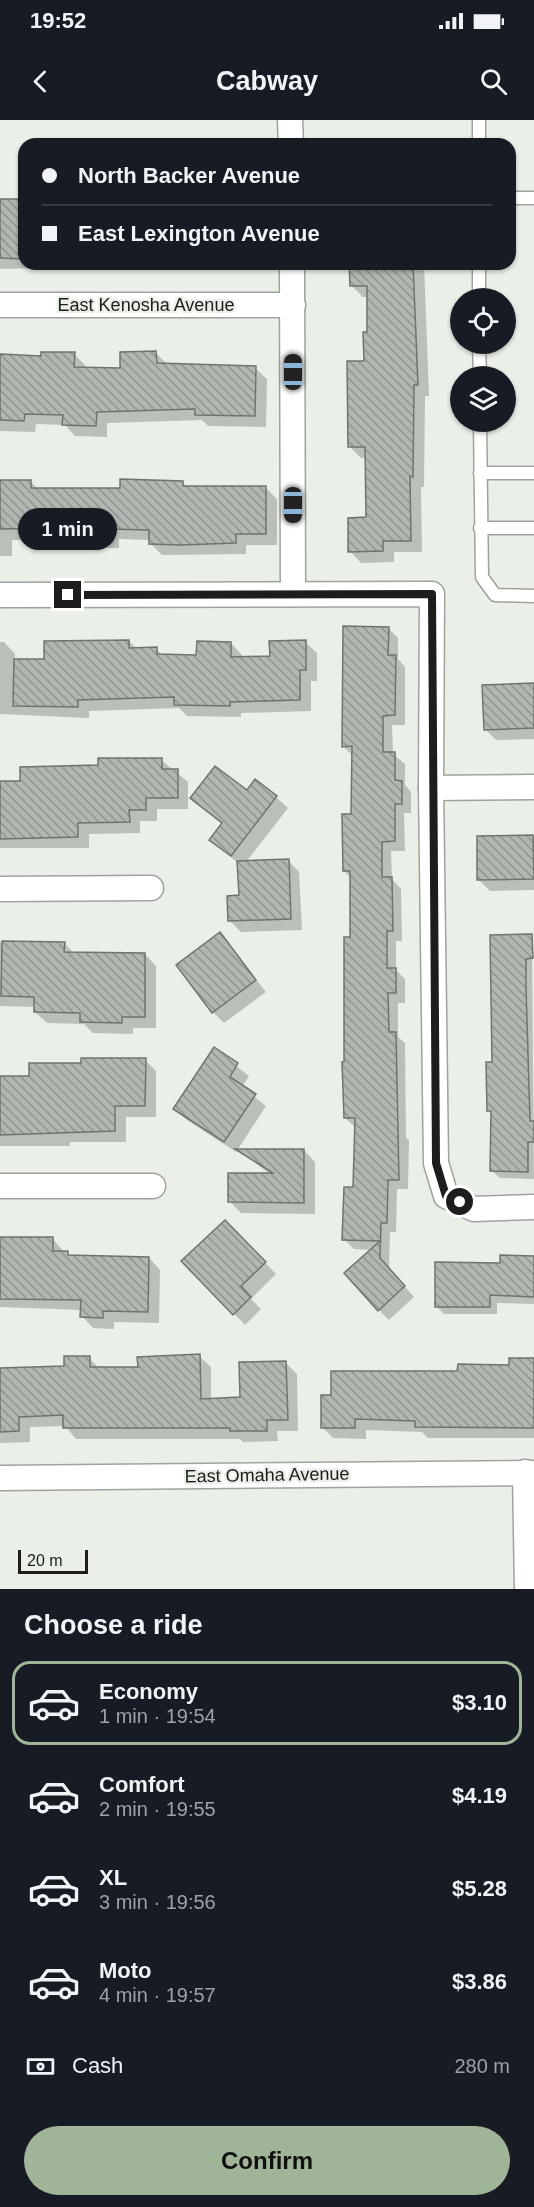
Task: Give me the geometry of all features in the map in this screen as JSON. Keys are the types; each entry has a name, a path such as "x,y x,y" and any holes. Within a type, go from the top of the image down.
{"street":[{"path":"290,120 291,138"},
{"path":"292,270 293,594"},
{"name":"East Kenosha Avenue","path":"0,305 293,305"},
{"path":"0,595 432,594 431,788 436,1163 446,1196 474,1209 534,1207"},
{"path":"431,788 534,787"},
{"path":"0,889 152,888"},
{"path":"0,1186 153,1186"},
{"path":"527,1589 530,1472"},
{"name":"East Omaha Avenue","path":"0,1478 530,1472"}],"lane":[{"path":"478,120 478,138"},
{"path":"516,198 534,198"},
{"path":"479,270 479,288"},
{"path":"480,432 481,571 487,587 495,595 534,596"},
{"path":"480,473 534,473"},
{"path":"480,528 534,528"}],"building":[{"path":"0,199 18,199 18,259 0,258"},
{"path":"349,270 413,270 418,385 414,385 413,477 410,476 411,541 383,541 383,551 348,552 348,518 366,517 365,447 348,447 347,361 364,361 363,332 367,332 367,286 350,286"},
{"path":"156,351 157,363 256,366 255,416 195,415 195,409 97,412 96,426 62,425 63,415 25,414 24,421 0,420 0,354 41,356 41,352 75,352 74,367 120,368 120,352"},
{"path":"120,479 183,481 183,486 266,486 266,534 236,534 236,543 181,545 149,544 149,530 108,529 108,537 53,537 53,528 0,529 0,480 31,480 31,488 120,488"},
{"path":"343,626 389,627 388,655 396,655 395,715 383,716 383,752 395,752 395,780 402,781 402,804 395,804 395,841 382,842 382,877 392,877 393,931 387,931 387,968 396,968 396,993 388,993 389,1032 396,1032 399,1180 388,1180 387,1223 381,1223 380,1258 405,1286 378,1311 344,1273 380,1241 342,1240 344,1187 353,1187 355,1118 344,1118 342,1062 344,1062 344,937 350,937 350,871 343,871 342,814 351,814 352,746 342,747"},
{"path":"129,640 129,648 157,647 157,654 196,655 197,641 231,642 231,657 270,656 269,641 306,640 306,670 300,670 300,700 230,702 230,706 174,705 174,697 78,700 78,707 13,706 14,659 44,659 44,641"},
{"path":"534,683 534,728 484,730 482,685"},
{"path":"98,758 162,758 162,769 178,769 178,798 146,798 146,810 129,810 130,822 78,823 78,837 0,839 0,781 20,781 20,767 98,765"},
{"path":"215,766 247,790 255,779 277,796 231,856 209,840 222,823 190,798"},
{"path":"533,835 534,879 477,880 477,836"},
{"path":"289,859 291,919 228,921 227,896 239,895 237,861"},
{"path":"220,932 256,980 212,1013 176,965"},
{"path":"532,934 533,958 526,959 526,987 530,1121 534,1121 534,1142 528,1142 528,1172 490,1171 491,1111 487,1111 486,1062 492,1062 490,935"},
{"path":"2,941 65,942 64,952 145,953 145,1017 122,1017 122,1023 80,1022 80,1013 34,1012 34,997 1,996"},
{"path":"214,1047 238,1063 230,1077 256,1094 224,1142 173,1109"},
{"path":"81,1058 146,1058 145,1106 115,1106 115,1131 0,1135 0,1076 29,1076 29,1063 81,1063"},
{"path":"235,1149 304,1149 304,1203 228,1202 228,1173 273,1173"},
{"path":"225,1220 266,1262 241,1286 251,1297 233,1315 181,1261"},
{"path":"0,1237 53,1237 53,1251 68,1251 68,1255 149,1257 148,1312 103,1311 103,1318 80,1317 81,1300 0,1299"},
{"path":"500,1255 534,1256 534,1297 490,1295 490,1307 435,1307 435,1262 500,1263"},
{"path":"200,1354 201,1399 240,1397 239,1362 286,1361 288,1420 267,1420 267,1431 230,1431 230,1428 63,1428 63,1415 19,1417 19,1431 0,1432 0,1368 64,1366 64,1356 90,1356 90,1367 138,1367 137,1357"},
{"path":"509,1358 534,1358 534,1428 415,1427 415,1421 355,1419 355,1428 321,1428 321,1395 331,1395 331,1371 457,1371 458,1364 509,1365"}],"route":[{"path":"68,595 432,594 431,788 436,1163 446,1196 460,1202"}]}
